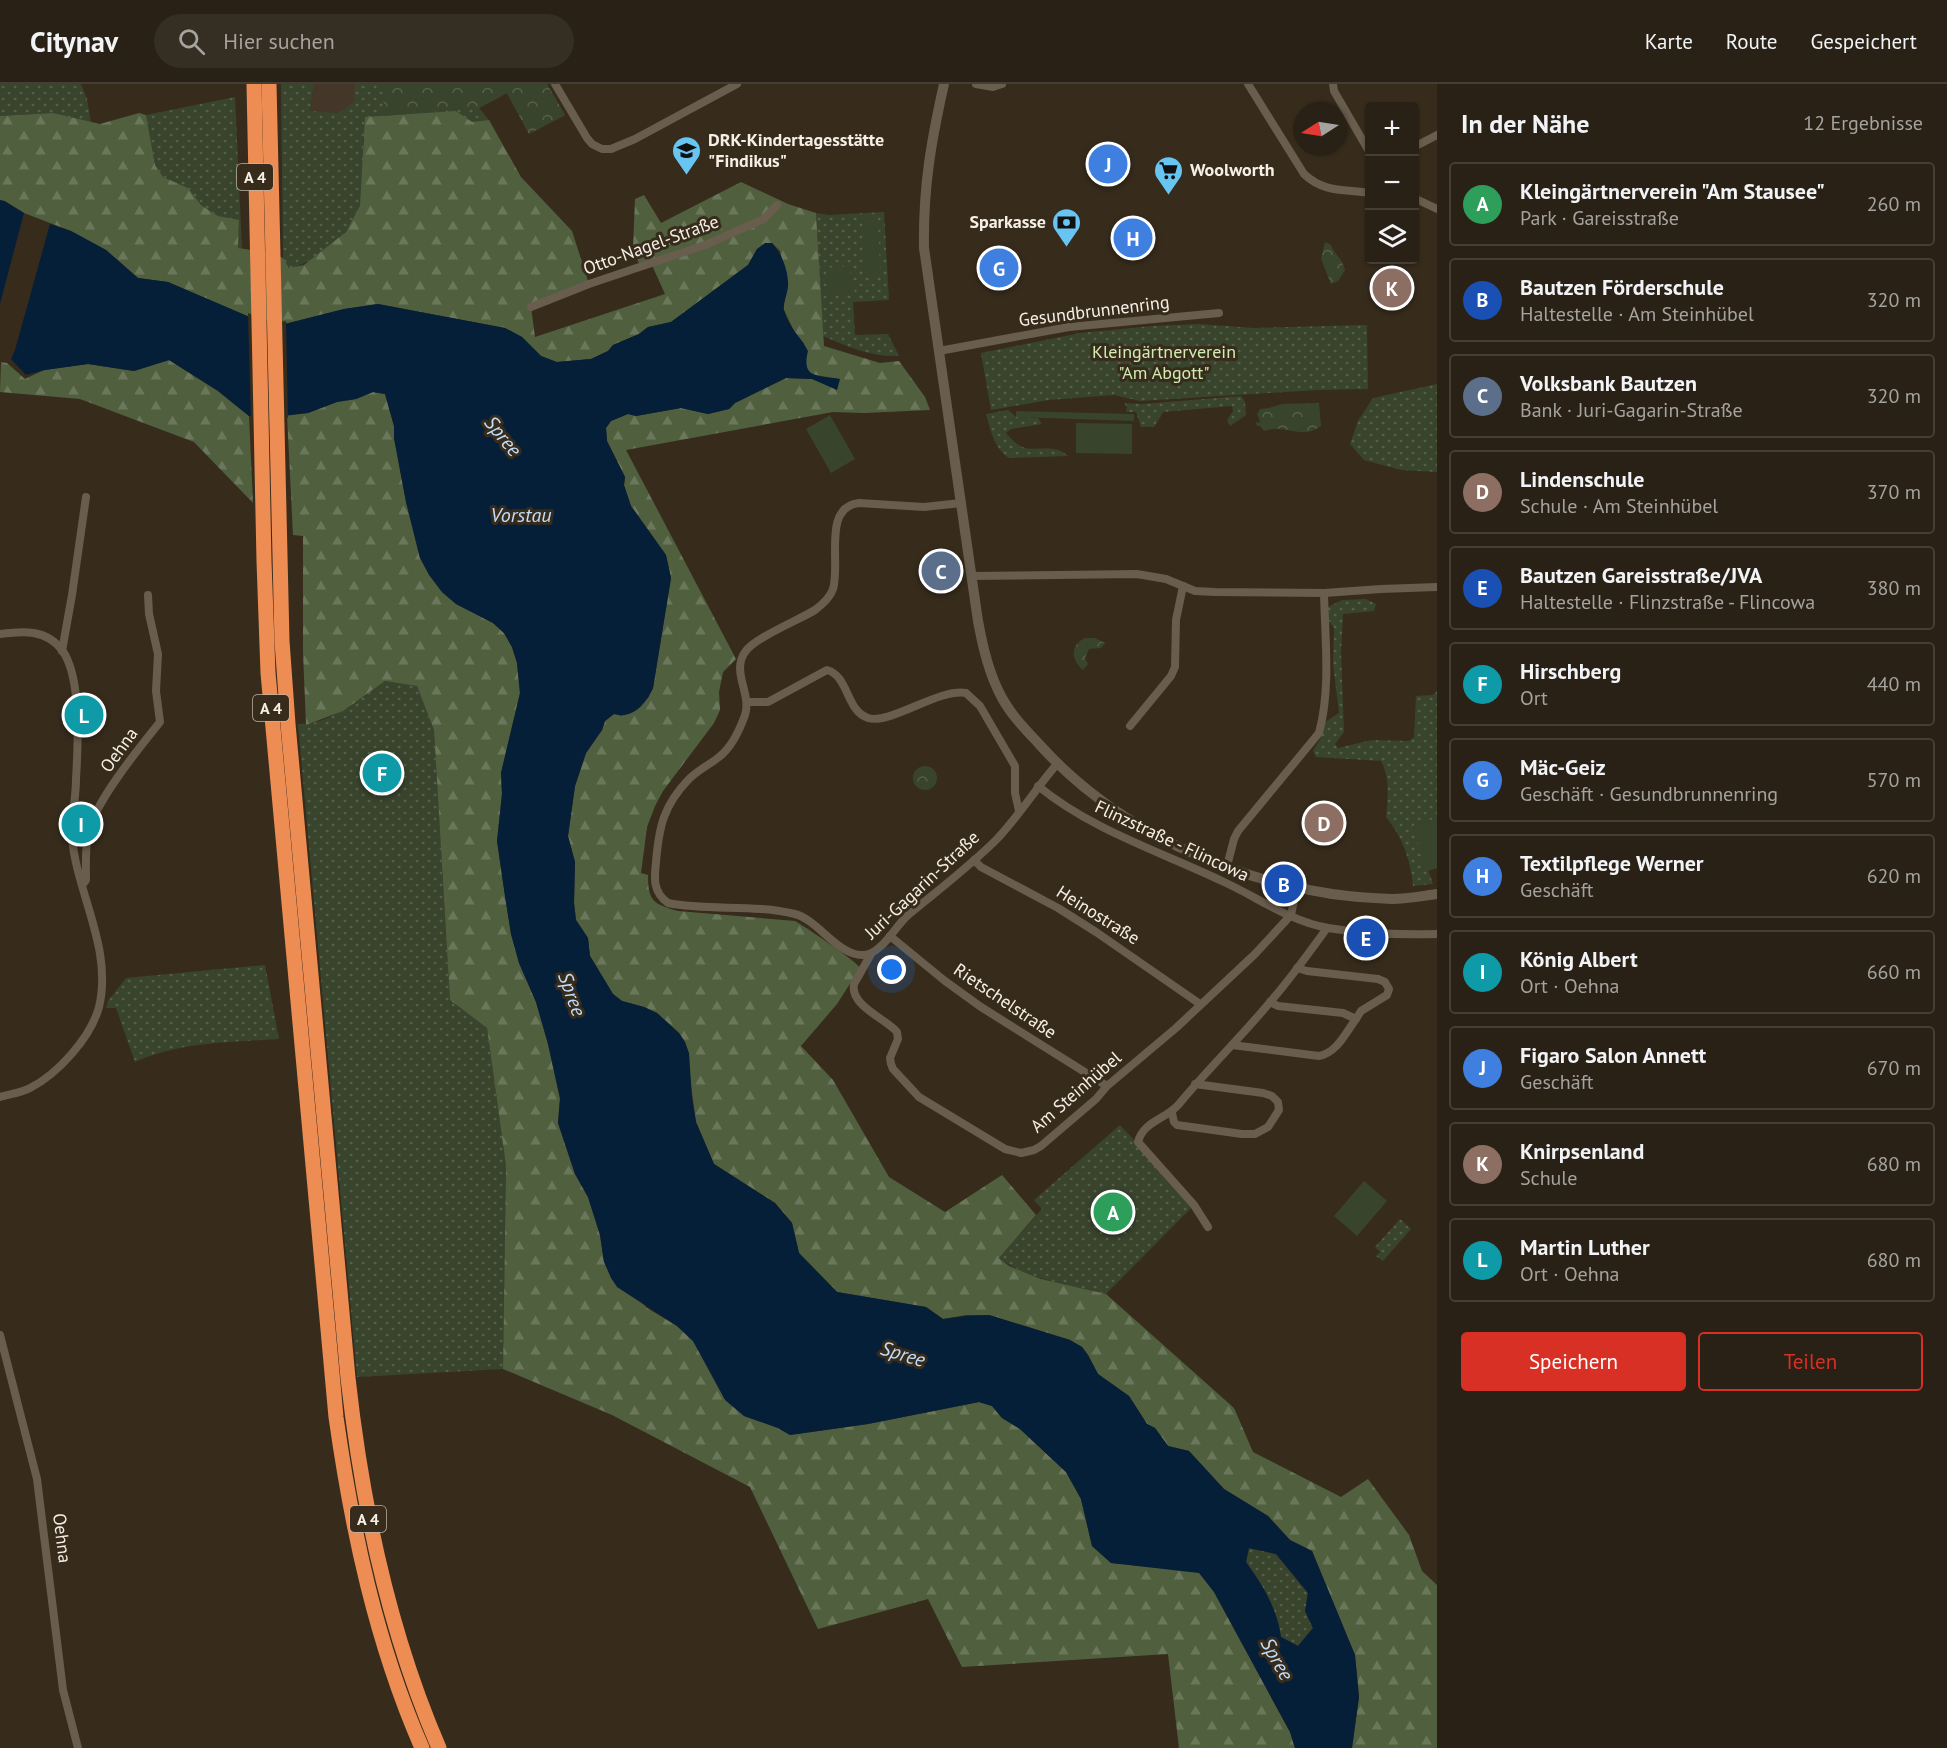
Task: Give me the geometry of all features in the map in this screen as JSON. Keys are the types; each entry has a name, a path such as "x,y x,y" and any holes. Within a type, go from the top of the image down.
{"highway":[{"name":"A 4","path":"254,84 268,673 360,1477 389,1607 409,1670 439,1748"},
{"name":"A 4","path":"269,84 282,641 300,942"},
{"name":"A 4","path":"303,975 330,1361 345,1480 374,1611 394,1675 422,1748"}],"street":[{"path":"555,84 592,144 602,149 611,149 635,139 737,84"},
{"path":"944,84 927,165 924,197 924,248 984,655 1005,703 1057,764 1090,792 1145,829 1191,854 1297,886 1332,892 1393,899 1437,894"},
{"path":"976,84 993,87 1002,84"},
{"path":"1248,84 1304,174 1312,182 1325,189 1365,193"},
{"path":"1333,84 1334,91 1365,144"},
{"path":"1419,145 1437,136"},
{"path":"1419,200 1437,209"},
{"name":"Otto-Nagel-Straße","path":"531,307 590,284 705,245 764,219 777,205"},
{"name":"Gesundbrunnenring","path":"939,351 1069,327 1219,313"},
{"path":"62,651 86,497"},
{"path":"962,503 924,507 859,503 849,505 838,516 835,575 832,592 824,604 759,640 744,654 740,667 747,702 768,702 827,670 833,672 840,678 857,709 867,718 878,718 906,710 950,693 966,693 980,706 1015,766 1015,793 1019,811"},
{"path":"972,576 1137,574 1166,579 1196,591 1215,592 1324,593 1437,587"},
{"path":"1130,726 1175,668 1176,620 1183,586"},
{"path":"1227,866 1238,831 1319,733 1324,715 1325,694 1324,593"},
{"name":"Oehna","path":"83,884 86,880 88,832 97,811 160,722 156,691 158,654 149,614 148,595"},
{"path":"0,634 21,631 41,634 49,638 62,651"},
{"name":"Oehna","path":"0,1097 30,1088 63,1065 87,1032 99,1008 103,978 101,959 72,839 76,779 76,693 72,671 62,651"},
{"name":"Juri-Gagarin-Straße","path":"747,702 745,714 727,750 688,780 665,814 659,829 654,877 659,897 668,903 796,915 855,954 871,954 906,918 974,860 998,837 1057,764"},
{"name":"Flinzstraße - Flincowa","path":"1038,786 1064,807 1227,883 1273,909 1327,928 1386,934 1437,934"},
{"name":"Heinostraße","path":"974,860 981,867 1058,908 1096,932 1200,1004"},
{"path":"1291,915 1297,886"},
{"name":"Am Steinhübel","path":"871,954 853,990 860,1001 897,1032 898,1039 890,1058 893,1069 919,1097 1005,1149 1014,1152 1028,1152 1041,1146 1176,1028 1255,954 1291,915"},
{"path":"1208,1227 1194,1205 1137,1142 1139,1135 1158,1118 1172,1113 1195,1084 1270,1002 1327,928"},
{"name":"Rietschelstraße","path":"890,936 981,1007 1107,1086"},
{"path":"1232,1045 1326,1055 1335,1048 1361,1011 1387,995 1389,989 1384,982 1378,979 1298,968"},
{"path":"1270,1002 1343,1013 1356,1019"},
{"path":"1172,1113 1177,1125 1255,1134 1268,1127 1279,1110 1278,1102 1272,1096 1263,1093 1195,1084"},
{"name":"Oehna","path":"0,1335 37,1479 63,1690 78,1748"}],"shaded area":[{"path":"314,84 355,84 355,102 338,113 310,112"}],"green space":[{"path":"0,84 81,84 87,99 91,123 53,113 0,116"},
{"path":"281,84 314,84 310,111 338,113 354,102 355,84 547,84 565,115 529,134 507,93 479,108 489,120 363,137 363,192 355,218 341,237 321,254 289,269 283,258"},
{"path":"383,84 547,84 565,115 529,134 507,93 479,108 384,116"},
{"path":"235,97 242,249 238,248 239,221 218,216 201,205 188,188 163,177 155,165 146,115"},
{"path":"456,111 472,122 489,120 521,177 572,231 589,284 531,307 535,337 665,294 651,263 640,266 633,249 635,199 644,195 661,223 741,182 788,204 816,213 824,346 880,363 899,361 925,397 930,410 833,412 626,450 736,659 723,672 719,692 720,710 714,723 663,791 655,806 647,827 641,873 648,875 651,896 663,906 678,911 795,921 857,964 860,968 837,1004 801,1046 833,1080 889,1177 945,1212 1002,1175 1036,1215 999,1258 1009,1266 1041,1279 1106,1294 1234,1408 1253,1452 1341,1497 1368,1479 1409,1535 1422,1571 1437,1585 1437,1748 1352,1748 1359,1697 1355,1655 1312,1551 1290,1540 1268,1516 1224,1489 1189,1451 1168,1446 1155,1428 1147,1424 1129,1396 1098,1374 1082,1347 1070,1340 989,1315 966,1315 943,1319 926,1307 837,1292 799,1253 792,1223 775,1203 714,1164 696,1122 685,1042 679,1033 657,1013 622,1001 613,994 590,956 588,938 576,920 575,862 568,836 575,786 586,753 602,730 605,721 614,714 622,716 648,698 653,688 671,578 666,555 631,506 624,485 625,477 607,441 606,428 611,421 628,414 636,416 681,408 708,414 729,409 735,403 786,378 812,379 837,389 839,379 810,374 806,369 804,343 797,337 783,308 788,285 780,251 772,243 757,249 748,265 671,322 648,327 591,359 556,362 541,356 522,337 505,328 378,304 344,309 273,327 168,282 138,278 106,250 71,231 24,213 0,200 0,116 53,113 100,124 139,113 146,115 155,165 163,177 188,188 201,205 218,216 239,220 238,248 272,253 283,258 289,268 304,265 346,232 360,206 365,117"},
{"path":"884,212 889,300 853,302 855,335 888,334 899,356 869,353 823,336 816,213 829,215"},
{"path":"862,216 878,216 880,274 863,275"},
{"path":"1325,242 1331,245 1345,270 1338,281 1331,284 1321,259"},
{"path":"848,266 855,292 827,294 826,268"},
{"name":"Kleingärtnerverein \"Am Abgott\"","path":"1199,324 1253,328 1367,325 1368,389 1140,401 1114,395 1049,400 991,410 981,353 1080,333"},
{"path":"169,360 218,391 249,416 253,503 194,442 80,399 0,392 1,362 7,363 25,379 44,370 88,364 134,371"},
{"path":"1437,384 1437,472 1401,470 1364,460 1350,444 1358,421 1373,398"},
{"path":"373,392 385,394 394,426 394,438 406,502 420,558 442,592 456,604 493,623 504,633 517,663 520,693 501,773 502,794 497,841 511,934 519,963 536,1002 560,1099 558,1123 575,1174 588,1197 600,1235 604,1262 647,1308 677,1326 693,1341 708,1367 744,1416 778,1428 790,1435 868,1424 979,1402 992,1406 1002,1418 1020,1429 1066,1472 1081,1499 1092,1546 1111,1563 1199,1572 1214,1592 1290,1732 1295,1748 1179,1748 1168,1654 962,1667 928,1599 818,1629 750,1487 612,1415 503,1369 506,1166 487,1028 450,1000 434,730 417,686 385,681 343,711 306,725 303,652 303,536 293,535 287,415 308,413"},
{"path":"1241,396 1245,402 1246,415 1230,426 1227,420 1233,411 1232,406 1163,412 1154,427 1141,427 1136,412 1126,412 1127,407 1124,403 1143,404"},
{"path":"1319,403 1321,426 1313,430 1306,432 1279,429 1264,431 1257,426 1256,422 1260,421 1257,414 1260,409 1282,404"},
{"path":"1008,410 1016,417 1038,418 1042,424 1011,429 1006,433 1017,444 1031,449 1058,450 1068,456 1009,458 996,444 986,414"},
{"path":"1016,411 1134,414 1134,421 1016,417"},
{"path":"830,415 855,459 831,473 806,429"},
{"path":"1076,423 1132,424 1132,454 1076,453"},
{"path":"1366,599 1376,604 1374,611 1343,614 1341,652 1344,732 1335,744 1338,748 1372,740 1409,741 1414,737 1416,696 1433,695 1437,691 1437,818 1413,826 1433,884 1413,886 1405,849 1397,832 1386,817 1387,781 1381,761 1316,757 1313,751 1321,738 1325,722 1339,713 1333,664 1334,628 1326,617 1328,607 1342,600"},
{"path":"1085,638 1095,638 1105,643 1101,648 1089,649 1085,658 1088,664 1083,670 1076,662 1074,653 1077,645"},
{"path":"385,681 417,686 434,730 450,1000 487,1028 506,1166 503,1369 357,1377 298,724 321,721 332,716 355,703"},
{"path":"925,766 933,770 937,778 933,786 925,790 917,786 913,778 917,770"},
{"path":"1437,818 1437,868 1427,871 1413,826"},
{"path":"265,965 279,1039 187,1047 169,1050 135,1062 116,1008 106,1008 108,1001 126,978"},
{"path":"1120,1125 1194,1205 1106,1294 1037,1277 999,1258 1042,1209 1034,1200"},
{"path":"1364,1181 1387,1201 1357,1236 1334,1216"},
{"path":"1400,1219 1411,1229 1383,1261 1376,1256 1380,1252 1375,1247"},
{"path":"1248,1548 1276,1554 1308,1593 1305,1611 1313,1628 1298,1646 1281,1637 1276,1616 1268,1598 1246,1562"}],"water":[{"path":"0,200 24,213 0,304"},
{"name":"Vorstau","path":"50,224 71,231 106,250 138,278 168,282 273,327 344,309 378,304 505,328 522,337 541,356 557,362 591,359 648,327 671,322 748,265 757,249 765,243 772,243 776,247 787,275 788,287 784,310 788,322 808,351 807,367 809,371 818,376 840,379 837,390 812,379 786,378 735,403 729,409 708,414 681,408 636,416 628,414 611,421 606,428 607,441 625,477 624,485 631,506 666,555 671,578 653,688 638,709 627,714 614,714 605,721 602,730 586,753 575,786 568,836 575,862 576,920 588,938 590,956 613,994 622,1001 657,1013 679,1033 685,1042 689,1053 696,1122 714,1164 775,1203 792,1223 799,1253 837,1292 926,1307 943,1319 989,1315 1070,1340 1082,1347 1098,1374 1129,1396 1147,1424 1155,1428 1168,1446 1189,1451 1224,1489 1268,1516 1290,1540 1312,1551 1355,1655 1359,1697 1352,1748 1295,1748 1290,1732 1214,1592 1199,1573 1111,1563 1092,1546 1081,1499 1066,1472 1020,1429 1002,1418 992,1406 979,1402 868,1424 790,1435 778,1428 744,1416 725,1400 693,1341 677,1326 617,1287 604,1262 600,1235 588,1197 575,1174 558,1123 560,1098 548,1044 536,1002 519,963 511,934 497,841 502,794 501,773 520,693 517,663 504,633 493,623 456,604 442,592 420,558 406,502 394,438 394,426 385,394 373,392 308,413 275,417 249,416 218,391 169,360 134,371 88,364 26,375 11,359","holes":["1249,1548 1276,1554 1308,1593 1305,1611 1313,1628 1298,1646 1281,1637 1276,1616 1268,1598 1246,1562"]}],"pier":[{"path":"248,313 274,323 286,321 288,418 251,419"}],"place":[{"name":"Figaro Salon Annett","path":"1108,164"},
{"name":"DRK-Kindertagesstätte \"Findikus\"","path":"687,176"},
{"name":"Woolworth","path":"1169,196"},
{"name":"Textilpflege Werner","path":"1133,238"},
{"name":"Sparkasse","path":"1067,248"},
{"name":"Mäc-Geiz","path":"999,268"},
{"name":"Knirpsenland","path":"1392,288"},
{"name":"Volksbank Bautzen","path":"941,571"},
{"name":"Martin Luther","path":"84,715"},
{"name":"Hirschberg","path":"382,773"},
{"name":"Lindenschule","path":"1324,823"},
{"name":"König Albert","path":"81,824"},
{"name":"Bautzen Förderschule","path":"1284,884"},
{"name":"Bautzen Gareisstraße/JVA","path":"1366,938"},
{"name":"Kleingärtnerverein \"Am Stausee\"","path":"1113,1212"}],"water label":[{"name":"Spree","path":"503,436"},
{"name":"Spree","path":"572,994"},
{"name":"Spree","path":"903,1354"},
{"name":"Spree","path":"1277,1659"}]}
